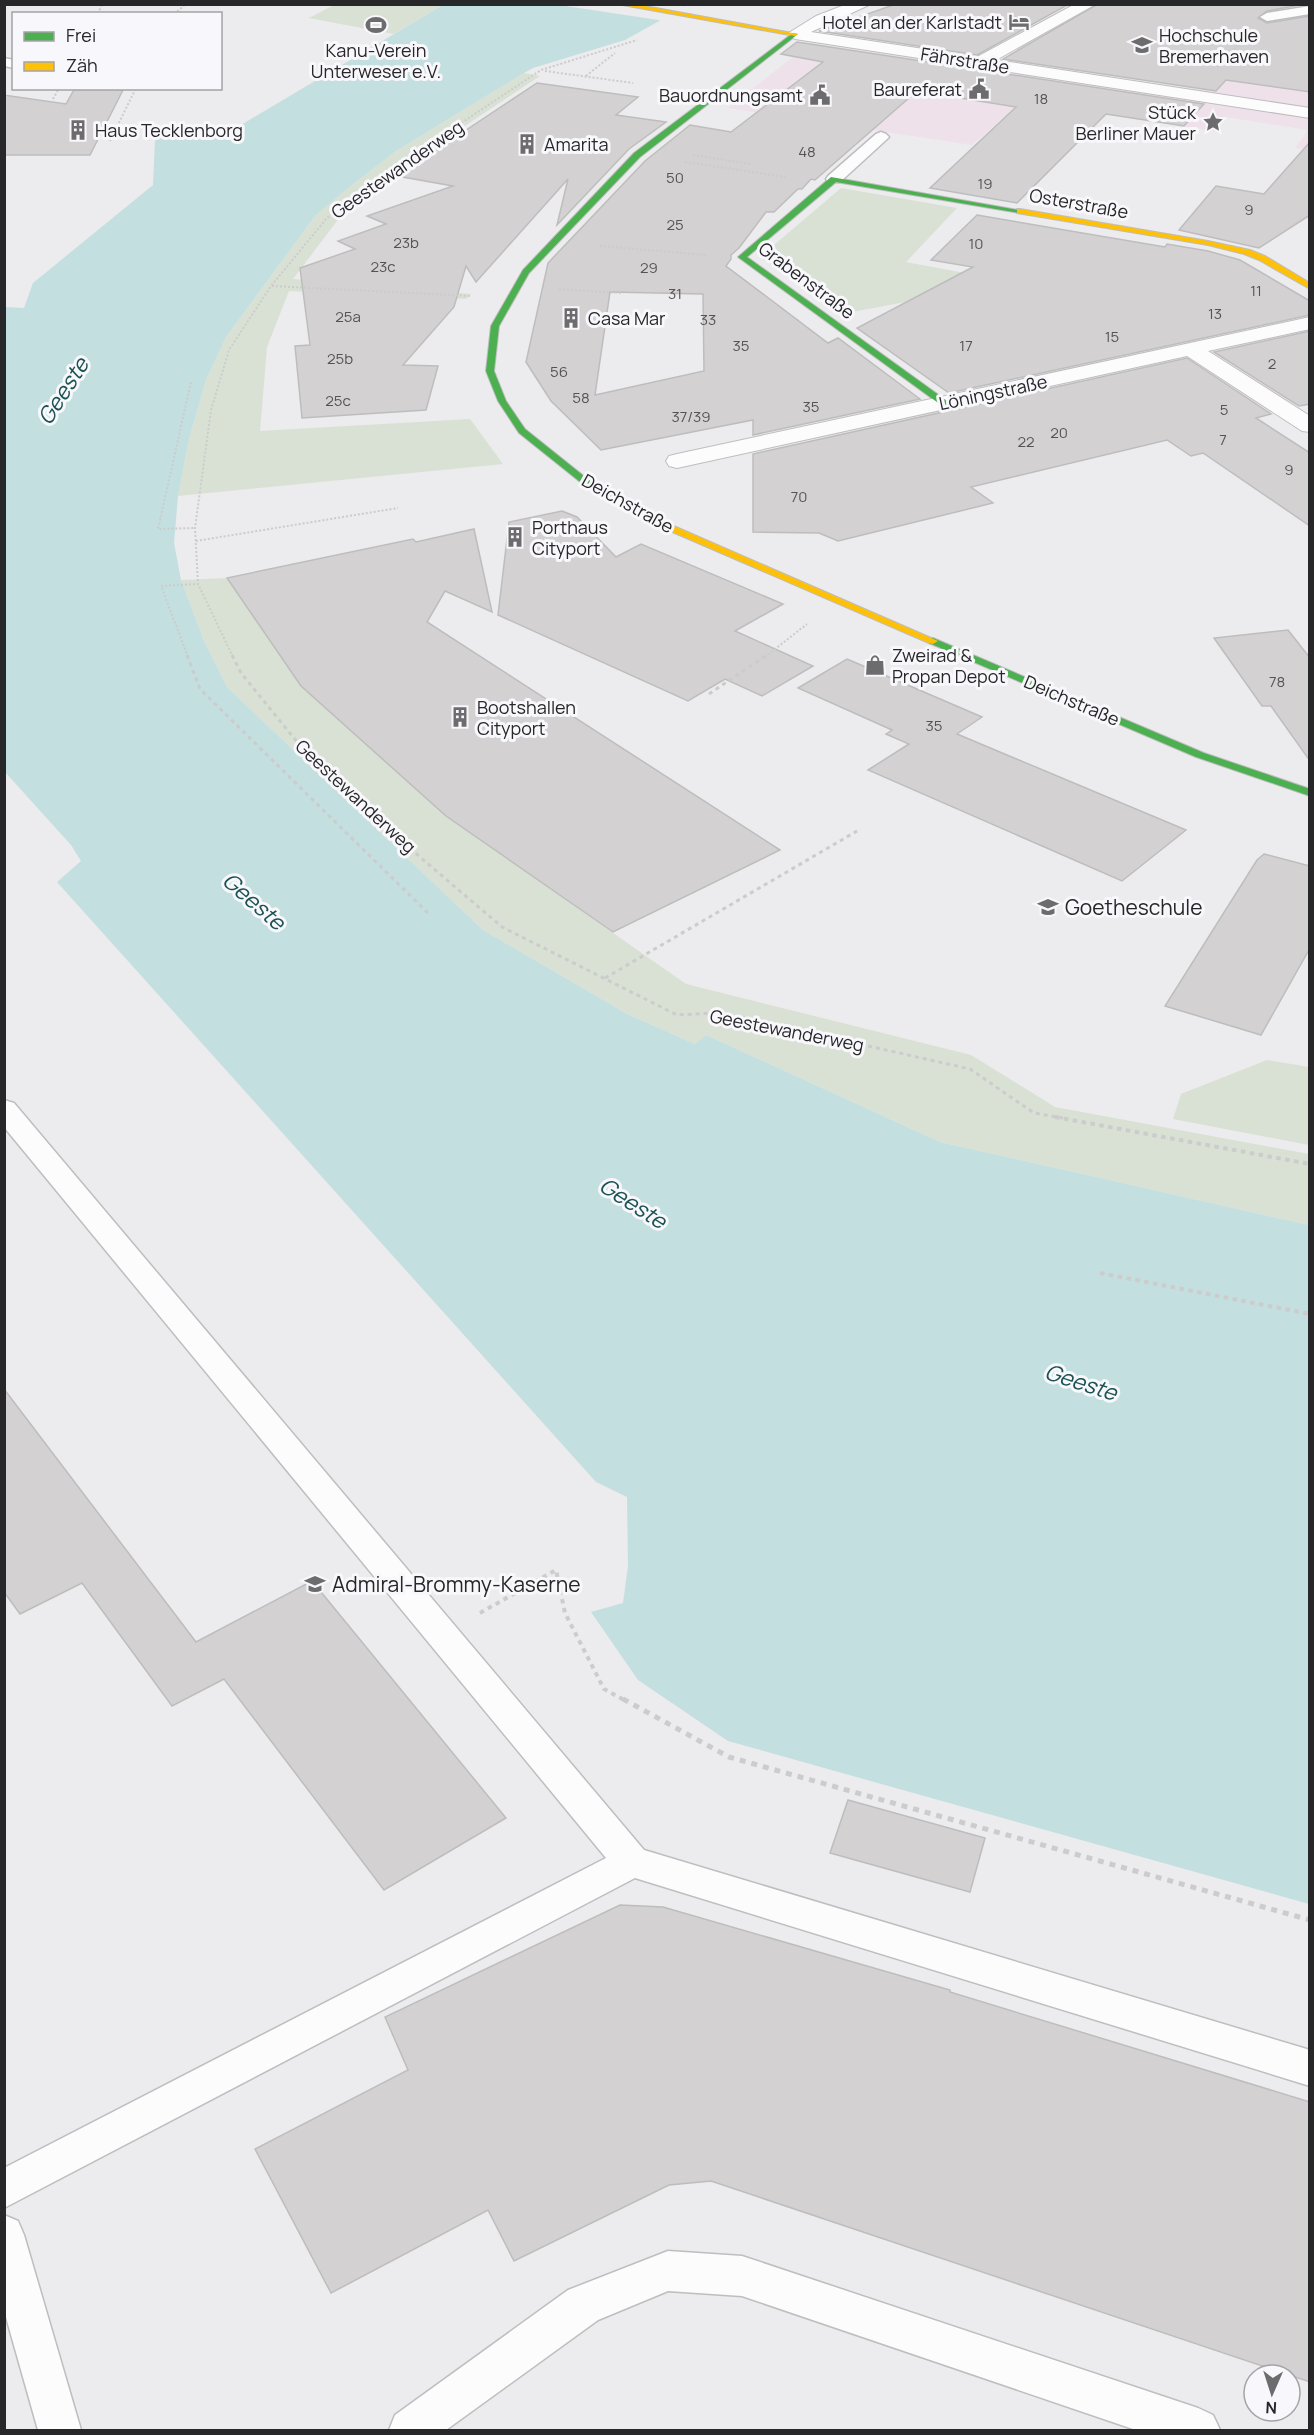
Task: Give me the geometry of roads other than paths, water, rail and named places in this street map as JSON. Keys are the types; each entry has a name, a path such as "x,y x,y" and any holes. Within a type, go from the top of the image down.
{"main road":[{"name":"Fährstraße","path":"620,4 795,34"},
{"name":"Deichstraße","path":"795,34 645,148 546,248 513,292 495,326 490,371 502,401 522,431 587,483 657,522 1200,754 1310,793"},
{"name":"Grabenstraße","path":"832,181 742,257 944,403"},
{"name":"Osterstraße","path":"832,181 1238,250 1262,258 1310,287"}],"street":[{"name":"Deichstraße","path":"795,34 822,19 863,4"},
{"path":"980,62 1088,4"},
{"name":"Fährstraße","path":"795,34 1310,113"},
{"name":"Löningstraße","path":"677,461 1310,323"},
{"path":"1190,349 1310,426"}],"lane":[{"path":"1267,17 1310,10"},
{"path":"832,181 881,137"},
{"path":"4,1108 632,1862 1310,2068"},
{"path":"4,2189 632,1862"},
{"path":"4,2235 60,2430"},
{"path":"410,2430 583,2305 668,2271 742,2276 1198,2430"}],"water":[{"name":"Geeste","path":"443,5 688,5 625,40 533,68 524,73 396,151 315,216 226,337 206,380 189,439 178,496 174,543 181,580 204,641 227,687 483,930 627,1014 695,1044 706,1035 940,1142 1309,1225 1309,1904 728,1741 638,1680 591,1612 623,1603 628,1566 627,1497 596,1482 57,882 81,861 71,845 5,772 5,307 24,308 33,283 153,185 155,139 197,129 224,135"}],"place":[{"name":"Hotel an der Karlstadt","path":"1019,22"},
{"name":"Kanu-Verein Unterweser e.V.","path":"376,25"},
{"name":"Hochschule Bremerhaven","path":"1142,45"},
{"name":"Baureferat","path":"979,89"},
{"name":"Bauordnungsamt","path":"820,95"},
{"name":"Stück Berliner Mauer","path":"1213,122"},
{"name":"Haus Tecklenborg","path":"78,130"},
{"name":"Amarita","path":"527,144"},
{"name":"Casa Mar","path":"571,318"},
{"name":"Porthaus Cityport","path":"515,537"},
{"name":"Zweirad & Propan Depot","path":"875,665"},
{"name":"Bootshallen Cityport","path":"460,717"},
{"name":"Goetheschule","path":"1048,907"},
{"name":"Admiral-Brommy-Kaserne","path":"315,1584"}]}
